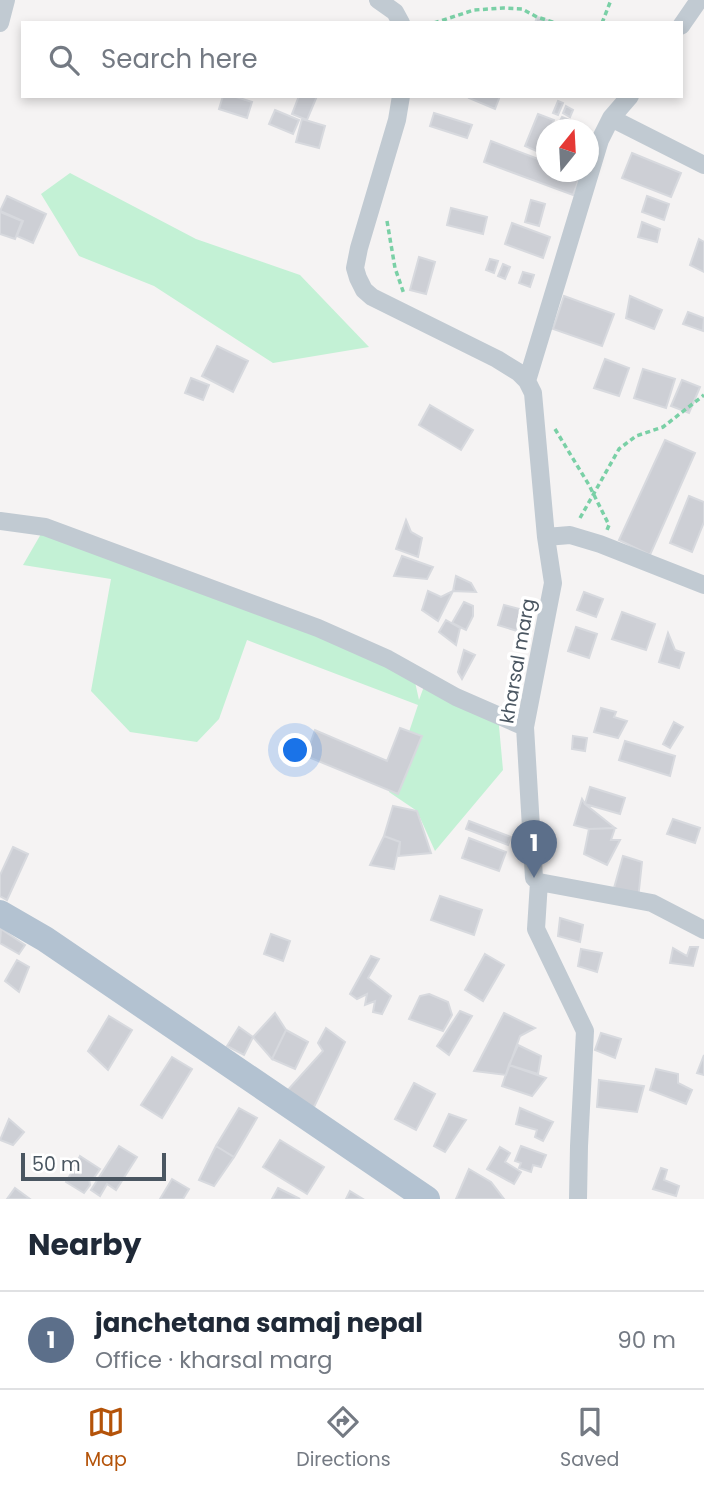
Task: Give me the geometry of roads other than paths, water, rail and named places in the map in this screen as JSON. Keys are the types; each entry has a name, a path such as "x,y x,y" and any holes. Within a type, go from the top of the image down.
{"main road":[{"path":"0,913 45,939 427,1199"}],"street":[{"path":"0,23 6,0"},
{"path":"379,0 394,12 400,21"},
{"path":"683,23 699,0"},
{"path":"401,98 397,120 355,268 364,290 372,297 497,359 527,381 600,140 611,118 628,98"},
{"path":"611,118 704,166"},
{"name":"kharsal marg","path":"527,381 533,393 546,537 553,583 524,727 534,877 539,882 536,929 585,1031 579,1199"},
{"path":"0,521 46,527 318,628 388,659 456,697 524,727"},
{"path":"546,537 570,535 600,544 704,585"},
{"path":"539,882 652,903 704,930"}],"place":[{"name":"janchetana samaj nepal","path":"534,878"}]}
